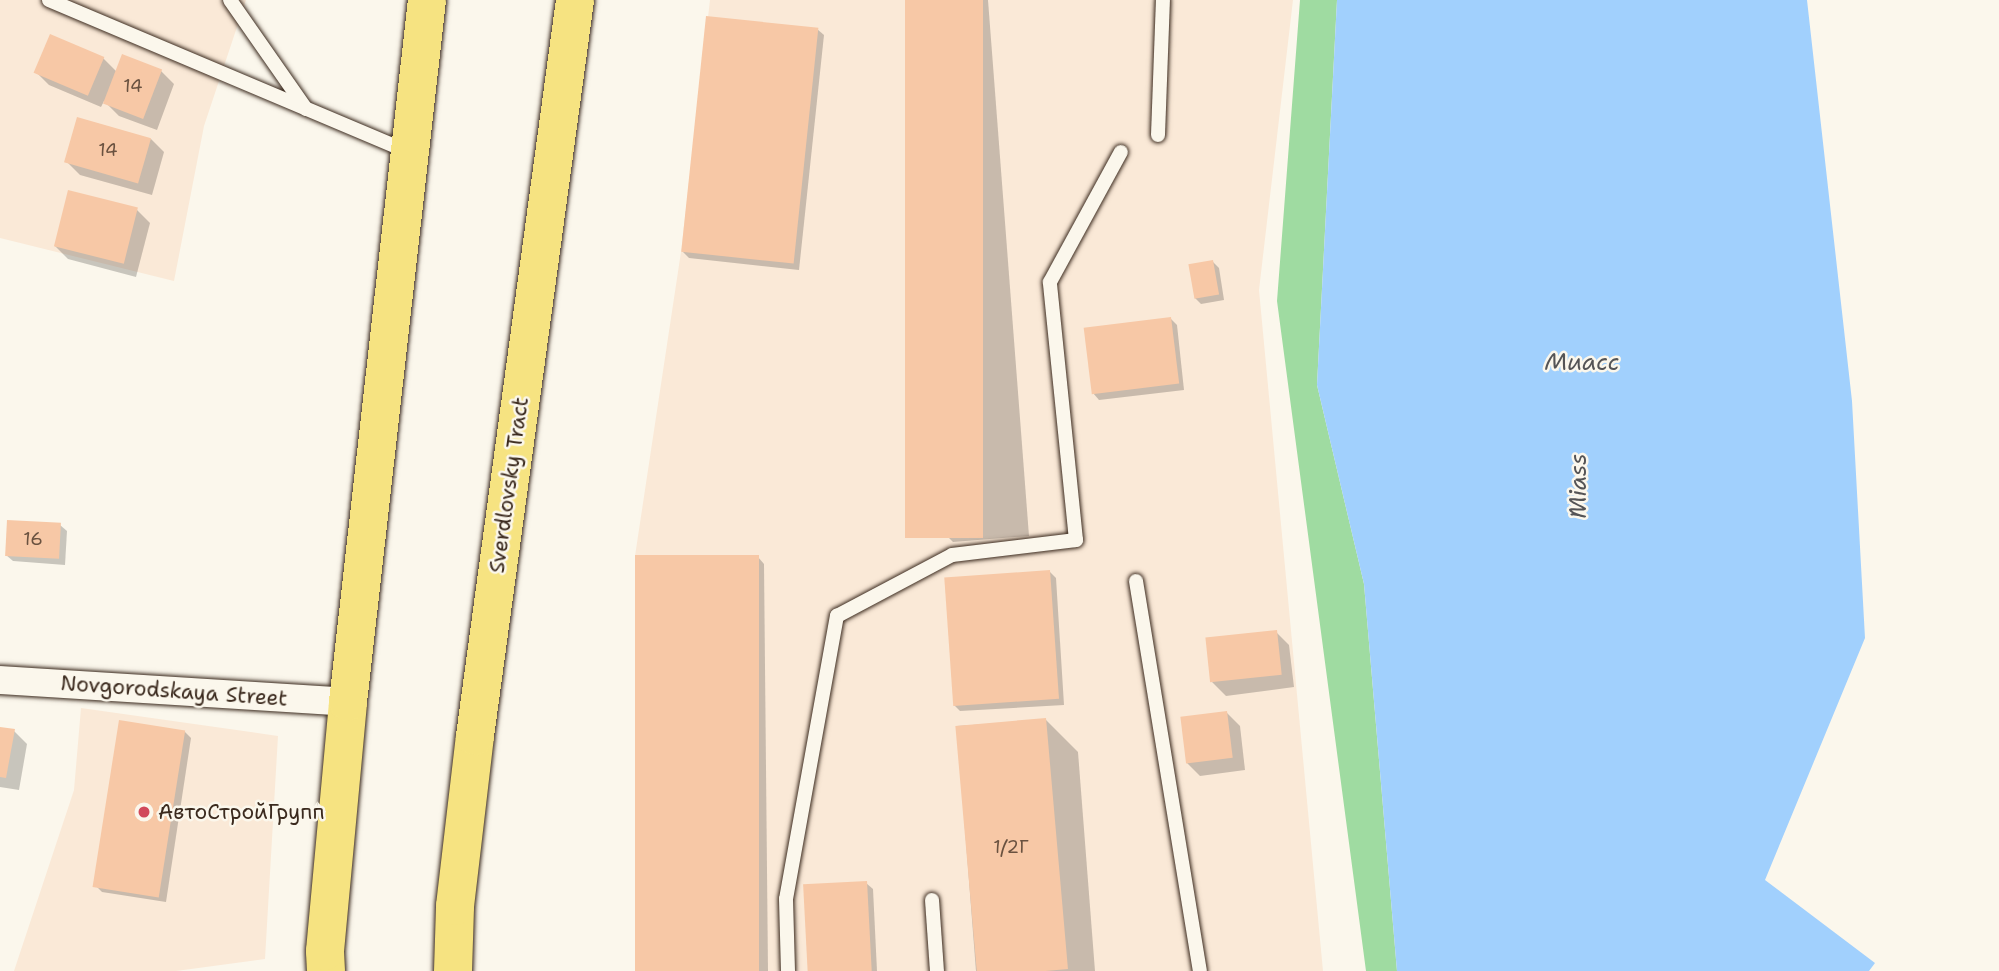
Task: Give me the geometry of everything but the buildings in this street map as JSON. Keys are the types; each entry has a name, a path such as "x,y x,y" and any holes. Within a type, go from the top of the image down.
{"main road":[{"path":"326,971 325,951 348,702 427,0"},
{"name":"Sverdlovsky Tract","path":"453,971 455,906 475,736 575,0"}],"street":[{"name":"Novgorodskaya Street","path":"0,680 348,702"}],"lane":[{"path":"49,0 408,152"},
{"path":"230,0 307,110"},
{"path":"1158,135 1163,0"},
{"path":"788,971 786,899 837,616 952,555 1076,540 1050,282 1121,152"},
{"path":"1136,581 1200,971"},
{"path":"932,900 937,971"}],"shaded area":[{"path":"0,0 246,0 204,126 174,281 0,238"},
{"path":"710,0 1293,0 1259,290 1323,971 639,971 635,556 681,252"},
{"path":"81,708 278,736 265,959 176,971 14,971 74,790"}],"green space":[{"path":"1300,0 1337,0 1317,385 1364,584 1397,971 1366,971 1277,301"}],"water":[{"name":"Миасс","path":"1337,0 1807,0 1852,401 1865,638 1765,880 1875,963 1869,971 1397,971 1364,584 1317,385"}],"place":[{"name":"АвтоСтройГрупп","path":"144,812"}],"water label":[{"name":"Miass","path":"1578,486"}]}
